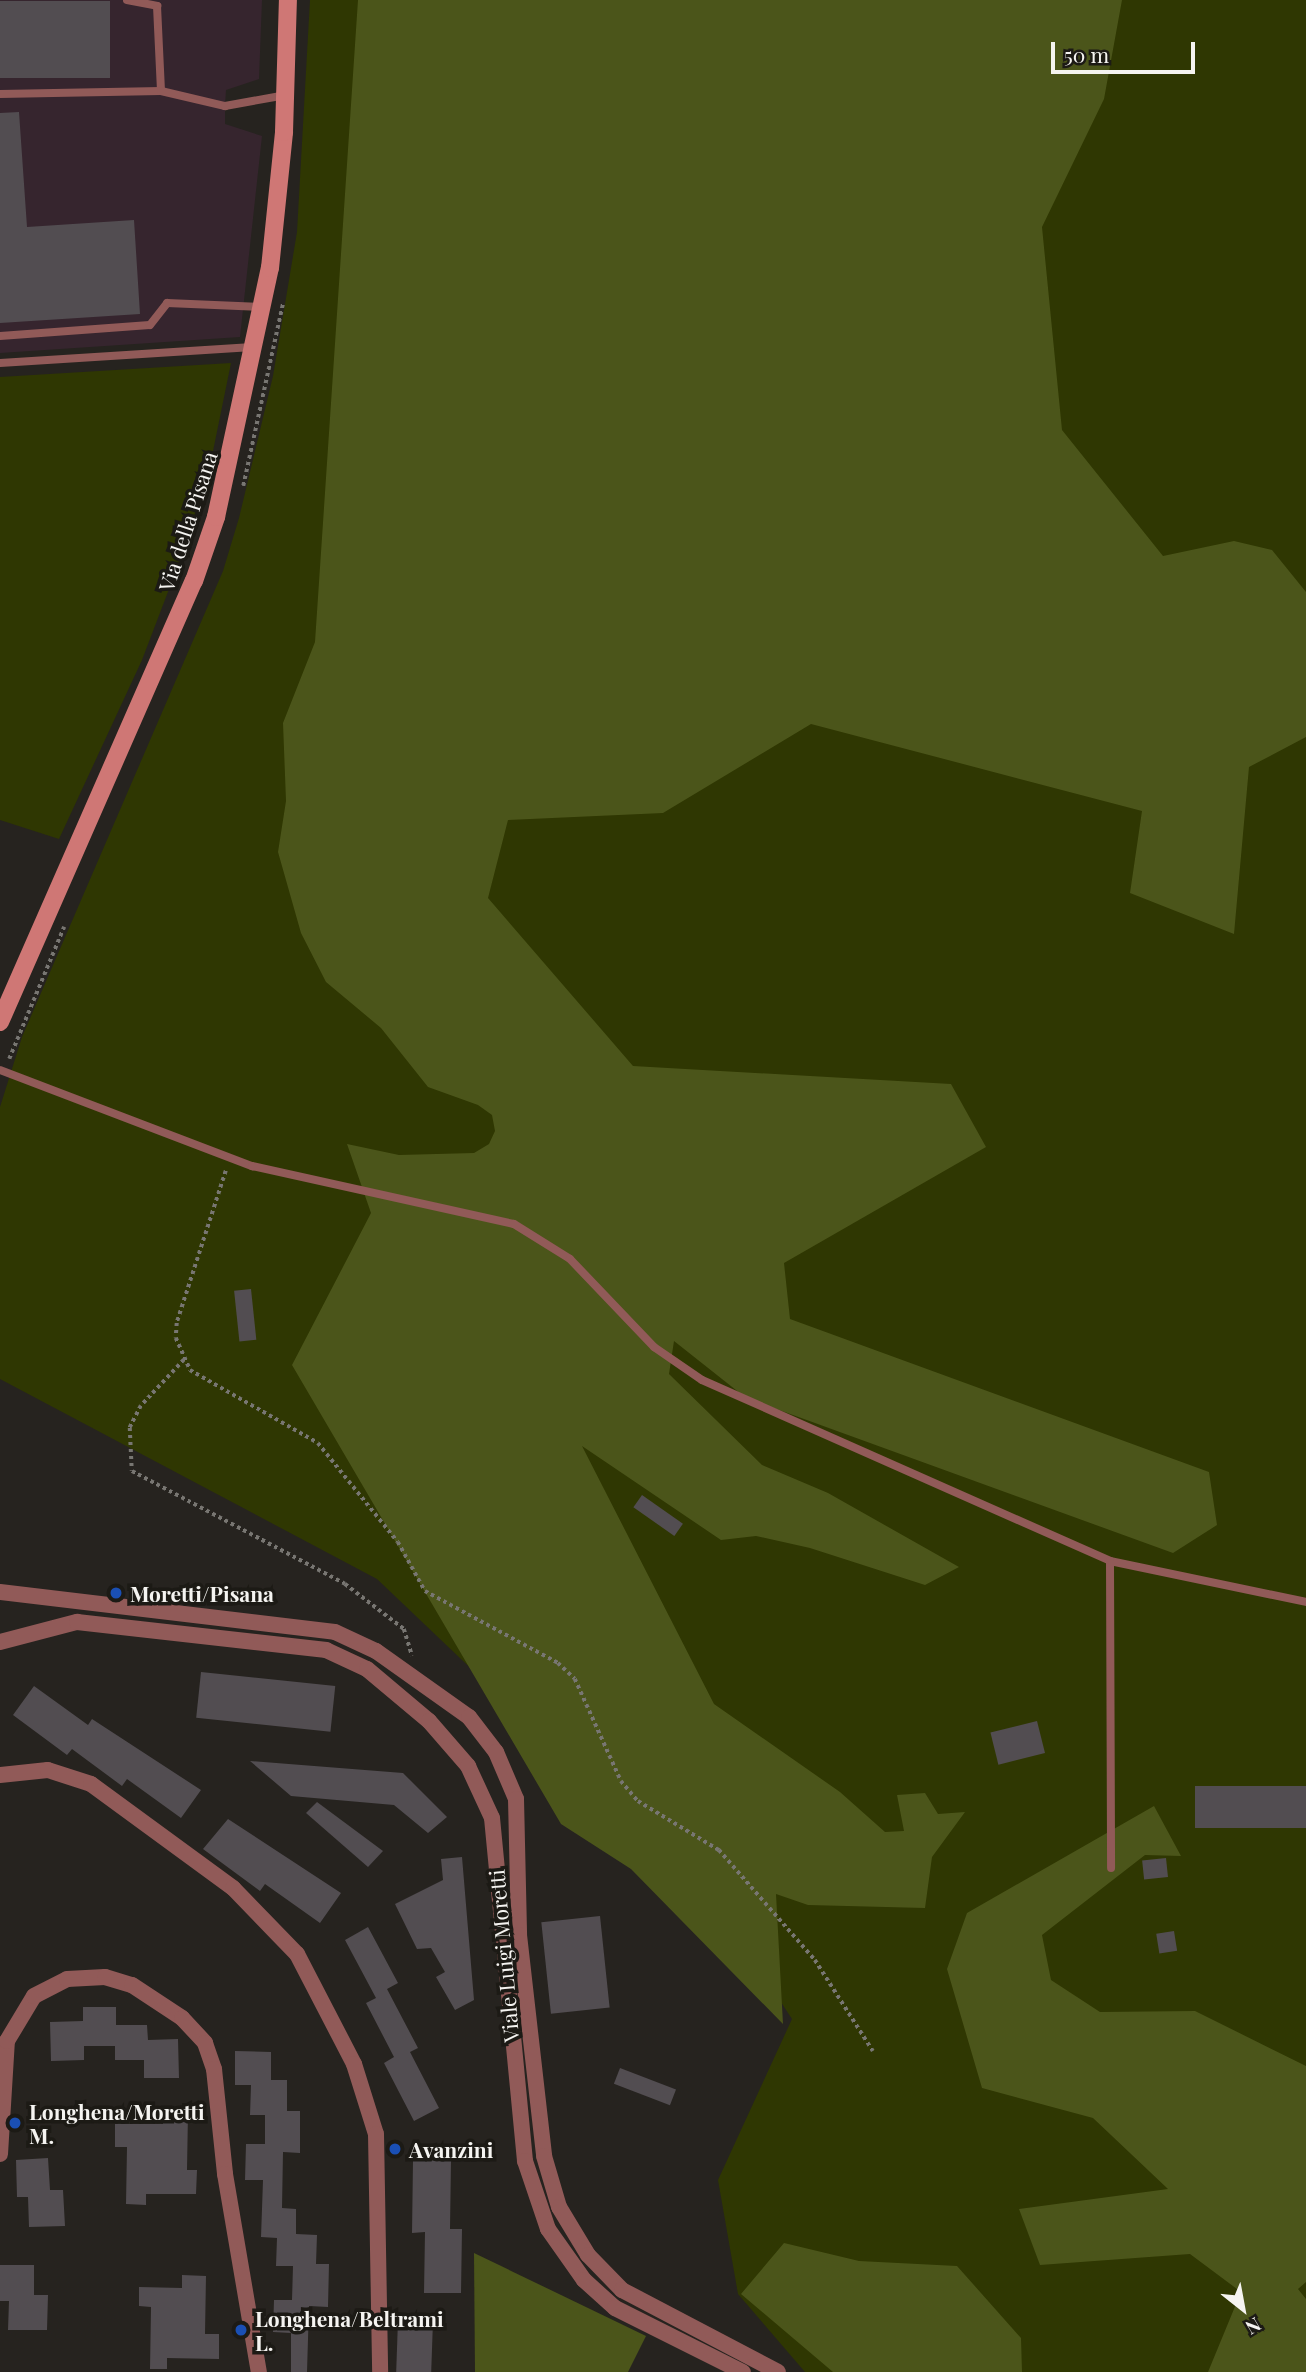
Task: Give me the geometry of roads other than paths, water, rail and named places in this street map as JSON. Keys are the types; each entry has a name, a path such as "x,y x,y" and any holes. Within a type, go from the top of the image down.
{"main road":[{"name":"Via della Pisana","path":"0,1022 200,566 257,346 264,307 286,95 288,0"}],"street":[{"name":"Viale Luigi Moretti","path":"0,1592 313,1628 357,1641 408,1672 481,1731 504,1765 517,1806 518,1924 544,2156 559,2207 596,2265 622,2290 778,2372"},
{"name":"Viale Luigi Moretti","path":"0,1642 77,1622 326,1650 356,1661 410,1704 468,1766 492,1818 525,2161 548,2229 583,2280 615,2308 743,2372"},
{"path":"410,1704 432,1701 452,1715 481,1747 517,1806"},
{"path":"0,1775 48,1770 91,1784 240,1894 297,1954 354,2064 376,2134 380,2372"},
{"path":"0,2154 6,2041 34,1996 67,1979 105,1977 132,1985 182,2018 205,2043 214,2069 225,2174 259,2372"}],"lane":[{"path":"127,0 157,6 162,91"},
{"path":"0,94 162,91 225,106 286,95"},
{"path":"0,336 150,325 167,303 264,307"},
{"path":"0,363 257,346"},
{"path":"0,1070 230,1159 304,1181 514,1224 570,1259 683,1370 1110,1561 1306,1602"},
{"path":"1110,1561 1111,1868"}],"place":[{"name":"Moretti/Pisana","path":"116,1593"},
{"name":"Longhena/Moretti M.","path":"15,2123"},
{"name":"Avanzini","path":"395,2149"},
{"name":"Longhena/Beltrami L.","path":"241,2330"}]}
